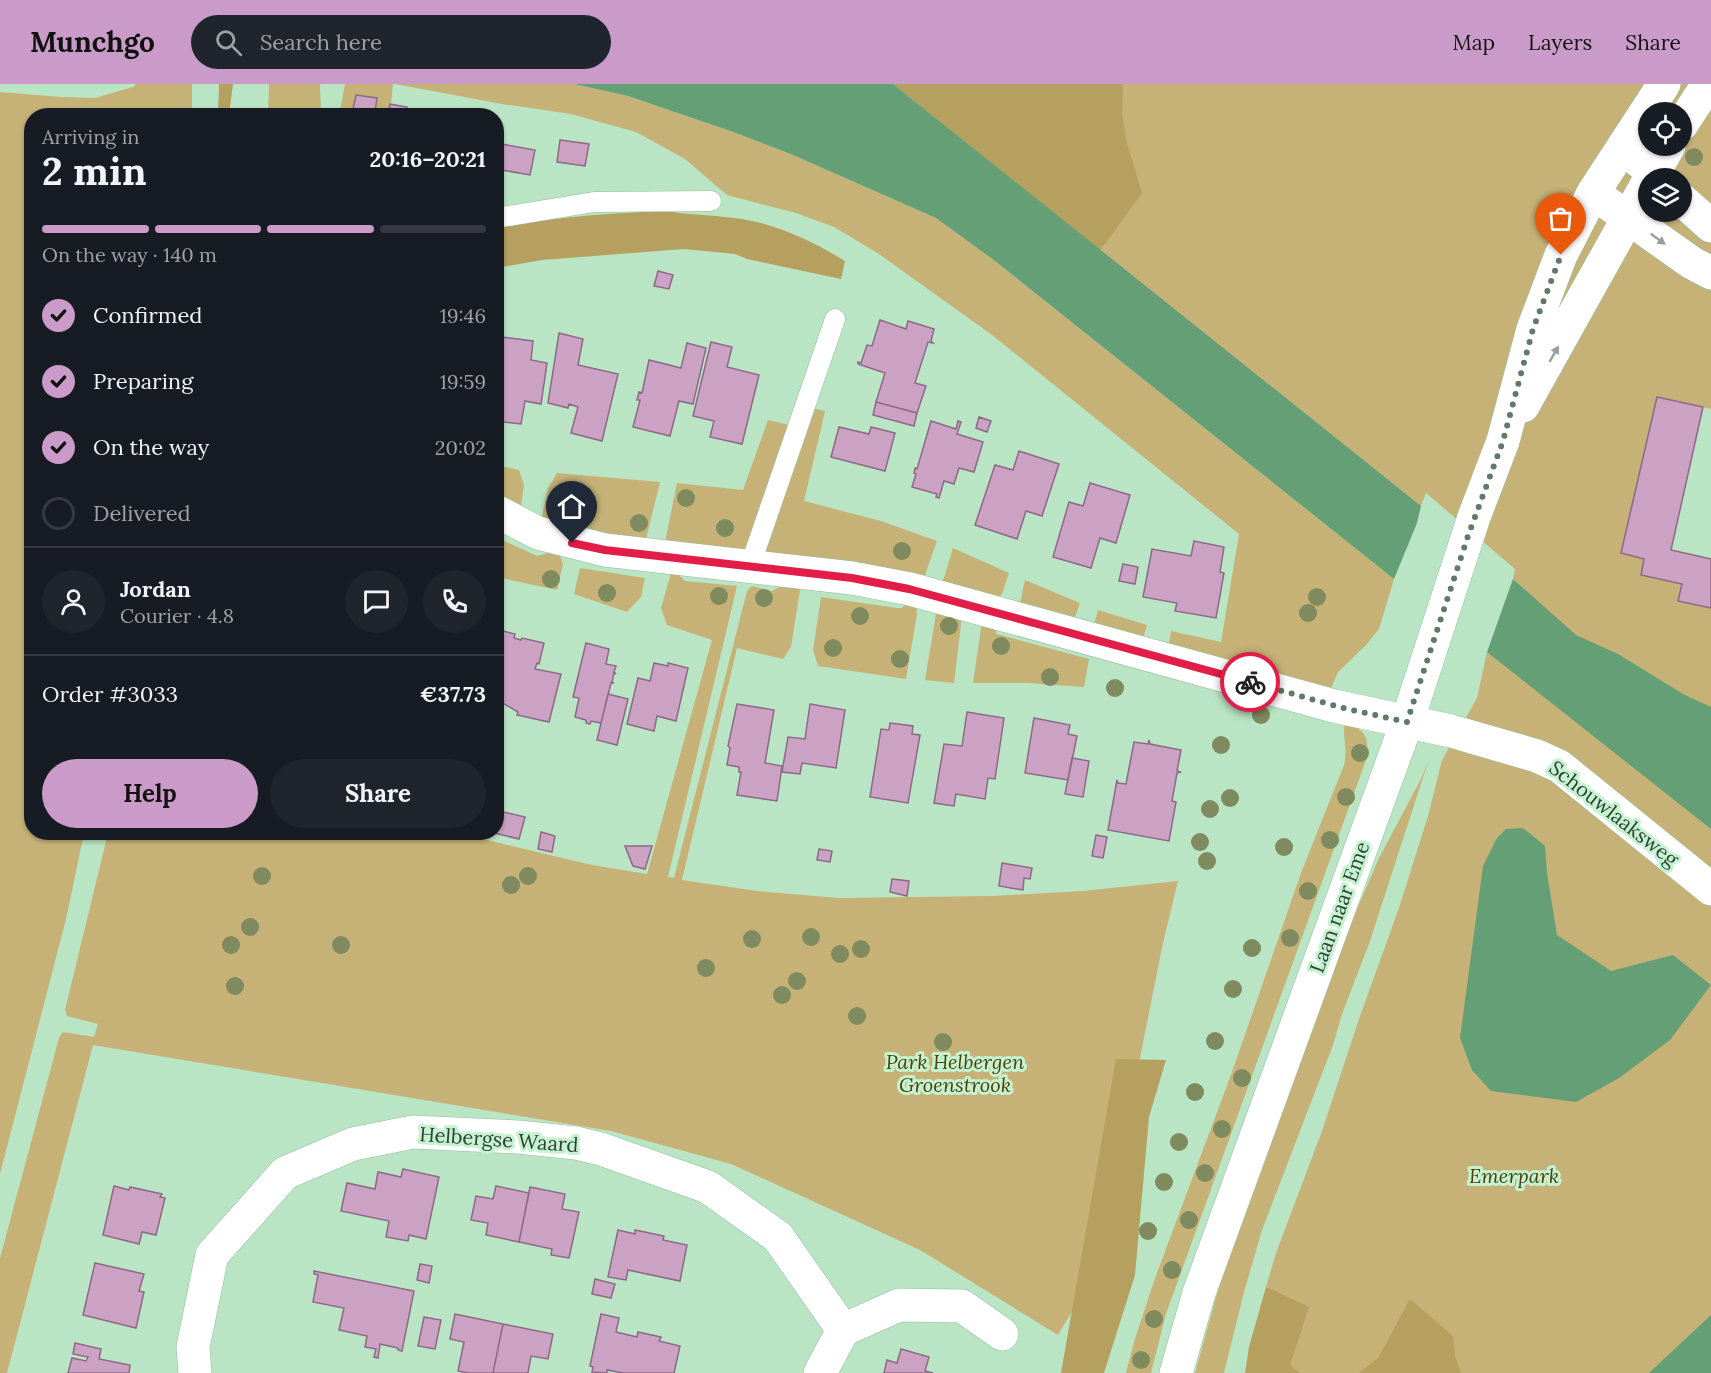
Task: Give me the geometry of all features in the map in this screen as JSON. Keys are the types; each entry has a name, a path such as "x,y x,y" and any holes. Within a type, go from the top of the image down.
{"street":[{"name":"Laan naar Eme","path":"1176,1373 1199,1293 1407,722 1464,549 1503,441 1533,329 1561,255 1593,193 1664,84"},
{"path":"1692,109 1708,84"},
{"path":"1623,147 1643,168"},
{"path":"1593,193 1692,263 1711,273"},
{"name":"Laan naar Eme","path":"1503,441 1638,201"},
{"path":"1692,209 1711,226"},
{"name":"Schouwlaaksweg","path":"504,515 538,533 605,550 852,578 909,589 1334,706 1451,730 1537,756 1559,766 1711,889"},
{"name":"Helbergse Waard","path":"195,1373 193,1347 212,1255 285,1173 354,1144 412,1132 518,1137 576,1143 602,1149 708,1187 778,1237 843,1330"},
{"path":"820,1373 843,1330 899,1305 962,1306 1002,1334"}],"lane":[{"path":"504,217 594,202 711,201"},
{"path":"750,566 835,319"}],"green space":[{"path":"136,84 192,84 192,108 24,108 24,840 83,840 66,919 0,1174 0,92 95,98 133,87"},
{"path":"269,84 320,84 321,108 268,108"},
{"path":"345,84 393,84 391,108 341,108"},
{"path":"395,84 574,84 628,96 793,155 936,218 995,261 1394,579 1379,629 1338,672 1329,693 1169,643 1171,631 1221,642 1239,534 992,335 879,254 834,227 796,213 727,195 685,159 636,132 571,114"},
{"name":"Emerpark","path":"906,84 1711,84 1711,409 1657,397 1621,553 1644,559 1641,575 1682,584 1678,601 1711,608 1711,1373 1248,1373 1268,1288 1266,1287 1276,1253 1322,1131 1399,908 1428,816 1442,760 1477,698 1487,652 1495,658 1522,587 1513,579 1515,569 1426,493 1421,506 1100,251 1105,245"},
{"path":"812,408 825,411 804,501 881,521 937,541 922,579 767,554 765,550"},
{"path":"768,420 789,425 745,550 665,542 677,483 743,490"},
{"path":"504,467 519,470 524,485 519,506 504,501"},
{"path":"557,473 660,482 646,539 642,543 543,520 548,488"},
{"path":"504,541 537,556 553,552 559,553 563,564 557,590 504,579"},
{"path":"953,548 1009,573 1002,594 998,598 943,581"},
{"path":"580,568 645,578 641,597 627,612 574,594"},
{"name":"Park Helbergen Groenstrook","path":"671,573 677,573 685,581 737,586 668,877 674,878 747,591 752,586 772,591 787,583 798,586 800,590 791,647 783,659 737,648 682,880 757,891 838,898 993,896 1083,891 1178,881 1163,943 1098,1268 1058,1335 920,1250 731,1164 611,1131 93,1045 7,1373 0,1373 0,1258 59,1038 63,1032 94,1037 98,1024 67,1016 65,1010 106,840 487,840 592,865 647,874 712,640 667,625 661,608"},
{"path":"1025,580 1080,603 1075,617 1072,620 1020,603"},
{"path":"821,597 897,608 902,608 908,601 916,606 917,614 906,679 818,666 813,650"},
{"path":"940,610 962,616 954,683 925,680 936,614"},
{"path":"1098,610 1147,625 1143,638 1094,625"},
{"path":"992,623 997,634 1089,659 1084,687 1027,683 973,683 982,624"},
{"path":"1345,721 1358,728 1365,736 1367,740 1366,760 1166,1314 1151,1373 1126,1373 1154,1281 1232,1072 1301,873 1344,765"},
{"path":"1429,759 1369,944 1262,1230 1224,1373 1195,1373 1222,1276 1313,1029 1327,979 1379,858 1421,779"}],"shaded area":[{"path":"219,84 233,84 230,108 218,108"},
{"path":"574,84 893,84 1421,506 1417,523 1394,579 995,261 936,218 793,155 736,133 628,96"},
{"path":"893,84 1123,84 1122,115 1127,143 1142,193 1100,251"},
{"path":"664,211 742,219 783,230 845,261 841,279 747,259 735,254 684,249 542,260 504,267 504,226 622,213"},
{"path":"1513,579 1576,635 1618,654 1683,694 1711,707 1711,829 1487,652"},
{"path":"1523,828 1545,846 1557,935 1611,971 1673,955 1711,985 1670,1040 1619,1078 1576,1102 1491,1091 1472,1070 1460,1038 1483,866 1497,838 1506,829"},
{"path":"1116,1059 1166,1060 1149,1117 1135,1275 1104,1373 1061,1373"},
{"path":"1266,1287 1309,1307 1290,1365 1300,1373 1245,1373 1249,1347"},
{"path":"1410,1299 1453,1336 1455,1357 1461,1373 1359,1373 1378,1358"},
{"path":"1711,1315 1711,1373 1649,1373"}],"building":[{"path":"356,95 377,98 376,108 353,108"},
{"path":"390,104 407,107 407,108 389,108"},
{"path":"560,140 589,144 585,166 557,162"},
{"path":"504,144 535,150 530,175 504,170"},
{"path":"658,271 673,275 669,289 654,286"},
{"path":"880,320 906,329 908,321 934,329 931,341 933,343 928,342 915,383 926,386 917,413 876,402 885,373 858,364 858,362 861,363 867,345 872,346"},
{"path":"559,333 583,339 578,365 618,374 602,441 571,433 578,407 569,404 568,408 548,403"},
{"path":"504,337 533,341 531,360 547,363 541,404 525,401 521,424 504,422"},
{"path":"711,342 732,347 727,367 759,375 742,444 710,437 714,421 693,416"},
{"path":"687,343 706,348 693,404 679,401 670,436 633,427 640,400 637,400 639,392 642,393 649,360 681,368"},
{"path":"1657,397 1703,407 1671,550 1711,559 1711,608 1678,601 1682,584 1641,575 1644,559 1621,553"},
{"path":"876,402 917,413 914,426 873,415"},
{"path":"979,417 991,421 987,432 976,428"},
{"path":"931,421 956,429 958,421 961,422 957,434 983,442 974,472 959,468 954,484 944,481 939,498 936,497 937,494 912,487 916,474 914,473 915,468 917,469"},
{"path":"839,427 869,434 871,427 895,433 885,471 831,457"},
{"path":"1019,451 1059,464 1042,516 1026,511 1017,539 975,525 995,465 1013,470"},
{"path":"1090,483 1130,495 1116,543 1100,538 1091,568 1053,557 1069,502 1083,506"},
{"path":"1194,541 1224,547 1220,572 1224,573 1216,618 1175,611 1177,603 1143,597 1152,549 1191,556"},
{"path":"1123,564 1138,567 1135,584 1119,581"},
{"path":"504,631 515,634 514,638 544,643 539,664 537,663 535,669 561,674 549,722 517,715 518,712 504,704"},
{"path":"586,643 609,649 606,664 616,666 614,672 616,674 614,673 612,682 614,683 611,683 601,723 591,721 590,724 586,723 586,720 575,717 579,698 573,697"},
{"path":"654,663 668,666 668,663 688,668 676,721 657,716 654,731 627,724 638,678 650,681"},
{"path":"608,694 628,699 617,745 597,740"},
{"path":"737,704 774,710 765,763 782,766 777,801 737,795 741,772 739,772 739,767 727,765 730,748 728,746"},
{"path":"810,704 845,710 836,768 802,763 800,774 782,772 788,737 805,739"},
{"path":"967,712 1004,718 995,779 988,778 985,799 956,794 954,806 934,803 944,744 962,746"},
{"path":"1034,718 1070,725 1068,734 1077,736 1068,780 1025,773"},
{"path":"890,723 913,726 912,734 920,735 908,803 870,797 881,729 889,730"},
{"path":"1149,740 1150,744 1181,750 1177,771 1181,772 1177,773 1172,801 1176,802 1169,841 1108,830 1117,780 1118,783 1126,784 1134,742 1148,744"},
{"path":"1072,758 1089,761 1083,797 1065,794"},
{"path":"504,812 525,817 519,839 504,835"},
{"path":"541,832 555,836 552,852 538,849"},
{"path":"1096,835 1107,837 1103,858 1092,856"},
{"path":"625,846 652,846 645,869 633,866"},
{"path":"819,849 832,851 830,862 817,860"},
{"path":"1002,863 1032,868 1030,879 1024,878 1023,890 999,886"},
{"path":"892,879 909,881 907,896 890,892"},
{"path":"403,1169 439,1177 426,1239 409,1235 408,1241 386,1237 389,1221 341,1211 347,1183 375,1189 378,1172 401,1177"},
{"path":"114,1186 162,1194 160,1197 165,1198 156,1235 142,1232 139,1244 103,1235"},
{"path":"496,1186 529,1193 519,1242 486,1235 488,1223 471,1220 476,1196 493,1199"},
{"path":"530,1187 565,1194 562,1209 579,1212 569,1258 551,1255 552,1249 519,1242"},
{"path":"618,1230 635,1234 635,1230 664,1236 663,1240 687,1245 680,1281 628,1270 626,1280 608,1277"},
{"path":"95,1263 144,1274 139,1291 144,1292 136,1328 83,1315"},
{"path":"420,1264 432,1266 429,1283 417,1280"},
{"path":"314,1271 414,1291 402,1351 380,1344 378,1358 374,1357 376,1349 365,1347 367,1336 339,1330 344,1308 313,1302 318,1275 314,1274"},
{"path":"595,1279 615,1284 611,1298 592,1294"},
{"path":"455,1314 503,1324 493,1373 458,1371 464,1342 450,1339"},
{"path":"601,1314 619,1318 616,1332 637,1337 638,1332 661,1337 659,1341 680,1346 674,1373 623,1373 607,1370 607,1373 592,1372 593,1367 590,1366"},
{"path":"424,1317 441,1320 435,1349 418,1346"},
{"path":"503,1324 553,1334 548,1359 531,1356 528,1373 493,1373"},
{"path":"75,1343 101,1349 99,1359 130,1365 129,1373 68,1373 72,1358 86,1361 88,1357 73,1354"},
{"path":"901,1349 929,1357 925,1371 933,1373 884,1373 887,1360 897,1363"}],"way so far":[{"path":"1250,682 1347,709 1407,722 1474,517 1503,441 1533,329 1561,255"}],"route":[{"path":"572,543 605,550 852,578 909,589 1250,682"}]}
